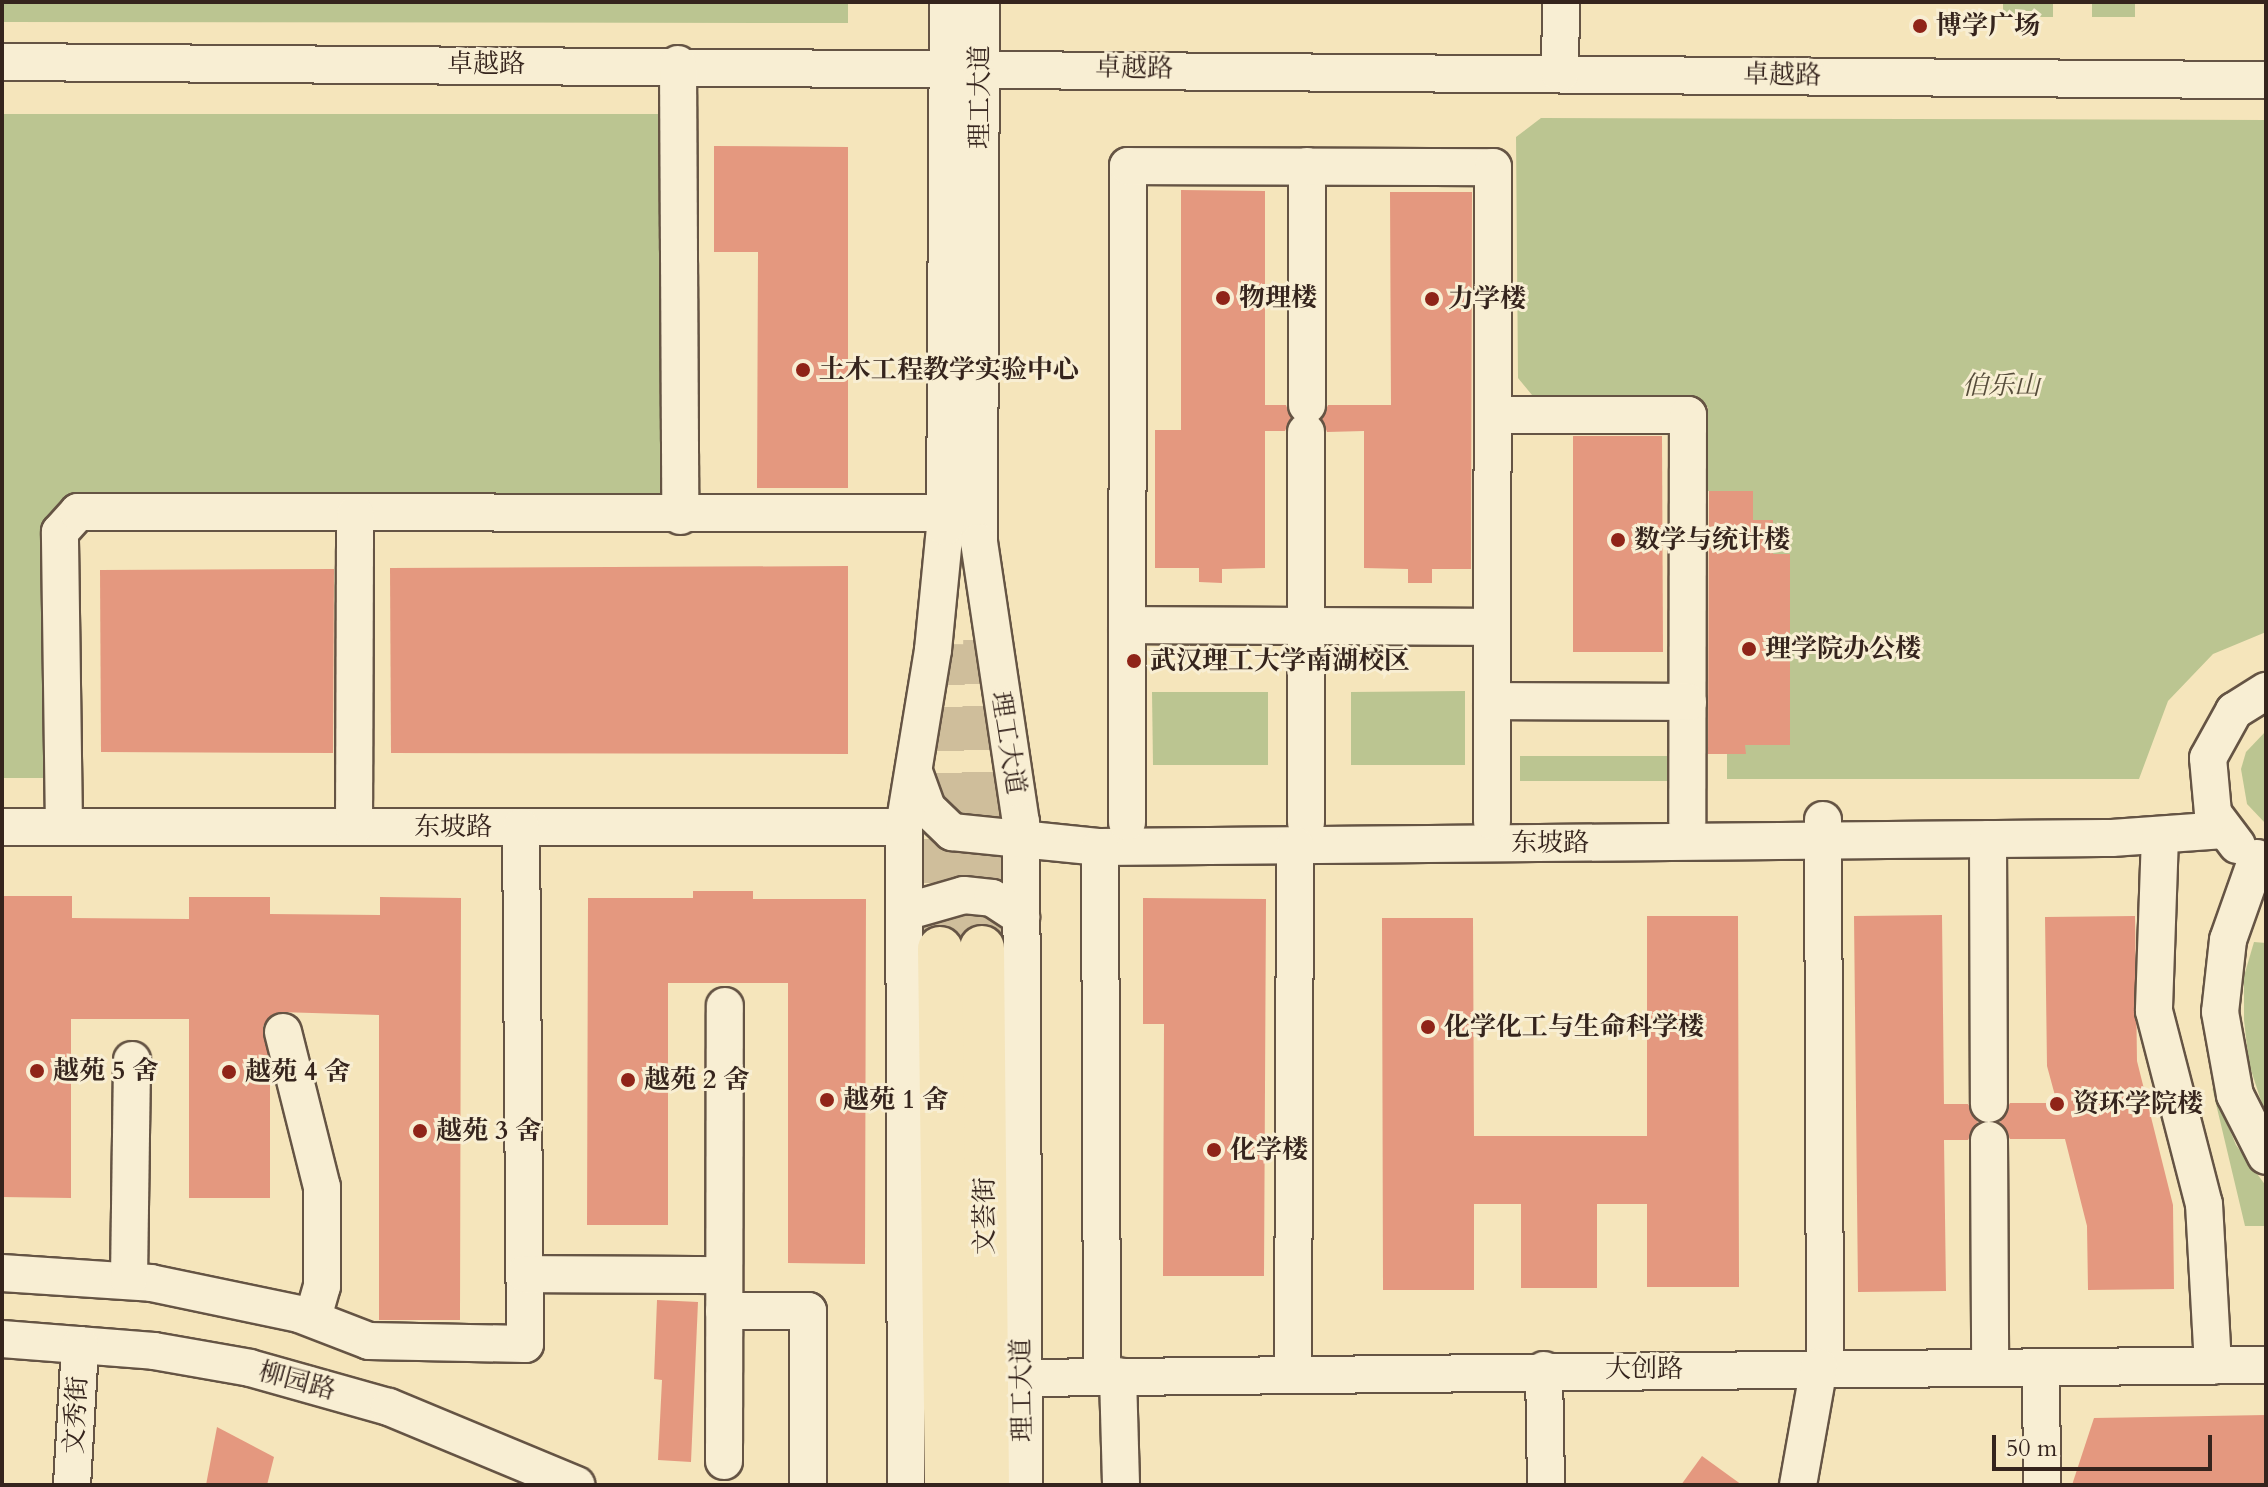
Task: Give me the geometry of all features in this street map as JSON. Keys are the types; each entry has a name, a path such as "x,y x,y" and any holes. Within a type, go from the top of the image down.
{"main road":[{"name":"文荟街","path":"947,1485 961,948 987,1485"}],"street":[{"name":"理工大道","path":"948,2 964,65 979,542 1021,832 1024,1485"},
{"name":"理工大道","path":"906,1485 904,827 914,771 945,513 964,65 981,2"},
{"path":"1560,74 1561,2"},
{"name":"卓越路","path":"2,62 964,65 2266,80"},
{"path":"678,64 680,516"},
{"path":"1127,822 1128,166 1493,167 1492,821"},
{"path":"1293,1373 1306,626 1307,166"},
{"path":"1493,415 1688,415 1687,822"},
{"path":"64,827 64,522 87,511 680,516 945,513"},
{"path":"354,827 355,514"},
{"path":"1127,625 1492,627"},
{"path":"2264,1153 2235,1095 2220,1012 2228,940 2261,860 2219,822 2206,776 2213,741 2234,711 2266,691"},
{"path":"1492,701 1688,702"},
{"name":"东坡路","path":"914,771 927,808 943,826 1021,832 1100,847 1492,821 1687,822 1988,839 2160,836 2219,822"},
{"name":"东坡路","path":"1021,832 1127,822 1300,833 1823,830 2109,820 2219,822"},
{"name":"东坡路","path":"2,827 904,827"},
{"path":"2,1273 129,1279 313,1318 369,1341 525,1344 521,827"},
{"path":"1798,1485 1822,1367 1823,830"},
{"path":"2160,836 2154,1011 2206,1215 2213,1366"},
{"path":"1988,839 1989,1104"},
{"path":"1100,847 1110,1376 1121,1485"},
{"path":"905,912 964,895 992,898 1021,917"},
{"path":"724,1461 725,1006"},
{"path":"283,1032 322,1187 322,1286 313,1318"},
{"path":"129,1279 132,1060"},
{"path":"1989,1140 1990,1368"},
{"path":"525,1274 724,1275"},
{"path":"724,1311 808,1311 808,1485"},
{"name":"柳园路","path":"2,1339 215,1361 389,1407 576,1485"},
{"name":"文秀街","path":"72,1485 80,1345"},
{"name":"大创路","path":"1022,1378 1822,1367 2266,1365"},
{"path":"2041,1368 2042,1485"},
{"path":"1544,1370 1546,1485"}],"green space":[{"path":"2,2 848,2 848,23 2,22"},
{"path":"2003,2 2053,2 2053,17 2003,17"},
{"path":"2092,2 2135,2 2135,17 2092,17"},
{"path":"2,114 661,114 661,503 68,502 51,778 2,778"},
{"name":"伯乐山","path":"1541,118 2266,120 2266,632 2213,654 2168,701 2139,779 1727,779 1727,754 1745,754 1745,745 1790,744 1790,554 1773,554 1773,520 1753,520 1753,492 1707,491 1708,407 1541,406 1518,378 1516,137"},
{"path":"1465,691 1465,765 1351,765 1351,692"},
{"path":"1152,692 1268,692 1268,765 1153,765"},
{"path":"2266,731 2266,824 2247,804 2241,769 2246,752"},
{"path":"1520,756 1673,756 1674,781 1520,781"},
{"path":"2254,942 2266,943 2266,1116 2249,1064 2244,1020 2244,976"},
{"path":"2212,1087 2236,1145 2266,1186 2266,1226 2245,1226"}],"building":[{"name":"土木工程教学实验中心","path":"714,146 848,147 848,488 757,488 758,252 714,252"},
{"name":"物理楼","path":"1181,190 1265,191 1265,405 1286,405 1291,418 1285,431 1265,431 1265,568 1222,569 1222,583 1199,582 1199,568 1155,568 1155,430 1181,430"},
{"name":"力学楼","path":"1390,192 1472,192 1471,569 1432,569 1432,583 1408,583 1408,569 1364,568 1364,431 1327,432 1322,419 1328,405 1391,405"},
{"name":"数学与统计楼","path":"1573,436 1662,436 1663,652 1573,652"},
{"name":"理学院办公楼","path":"1709,491 1753,491 1753,520 1773,520 1773,554 1790,554 1790,745 1745,745 1746,754 1708,754"},
{"path":"848,566 848,754 391,753 390,568"},
{"path":"334,569 333,753 101,752 100,570"},
{"path":"693,891 753,891 753,899 866,899 865,1264 788,1263 788,983 668,983 668,1225 587,1225 588,898 693,898"},
{"path":"2,896 72,896 72,918 189,919 189,897 270,897 270,914 380,915 380,897 461,898 460,1320 379,1320 379,1015 279,1012 263,1026 270,1067 270,1198 189,1198 189,1019 71,1019 71,1198 2,1197"},
{"name":"化学楼","path":"1143,898 1266,899 1264,1276 1163,1276 1164,1024 1143,1024"},
{"path":"1942,915 1944,1104 1968,1104 1978,1122 1968,1140 1944,1140 1946,1291 1858,1292 1854,916"},
{"name":"化学化工与生命科学楼","path":"1647,916 1738,916 1739,1287 1647,1287 1647,1204 1597,1204 1597,1288 1521,1288 1521,1204 1474,1204 1474,1290 1383,1290 1382,918 1473,918 1474,1136 1647,1136"},
{"path":"2135,916 2137,1061 2173,1205 2174,1289 2088,1290 2087,1226 2065,1139 2010,1139 2000,1122 2010,1103 2057,1103 2047,1066 2045,917"},
{"path":"657,1300 698,1302 691,1462 658,1460 662,1380 654,1379"},
{"path":"2266,1415 2266,1485 2072,1485 2094,1418"},
{"path":"217,1427 274,1457 267,1485 206,1485"},
{"path":"1702,1456 1742,1485 1681,1485"}],"tunnel":[{"path":"982,948 985,638"},
{"path":"940,949 943,644"}],"place":[{"name":"博学广场","path":"1920,26"},
{"name":"物理楼","path":"1223,298"},
{"name":"力学楼","path":"1432,299"},
{"name":"土木工程教学实验中心","path":"803,370"},
{"name":"数学与统计楼","path":"1618,540"},
{"name":"理学院办公楼","path":"1749,649"},
{"name":"武汉理工大学南湖校区","path":"1134,661"},
{"name":"化学化工与生命科学楼","path":"1428,1027"},
{"name":"越苑 5 舍","path":"37,1071"},
{"name":"越苑 4 舍","path":"229,1072"},
{"name":"越苑 2 舍","path":"628,1080"},
{"name":"越苑 1 舍","path":"827,1100"},
{"name":"资环学院楼","path":"2057,1104"},
{"name":"越苑 3 舍","path":"420,1131"},
{"name":"化学楼","path":"1214,1150"}]}
